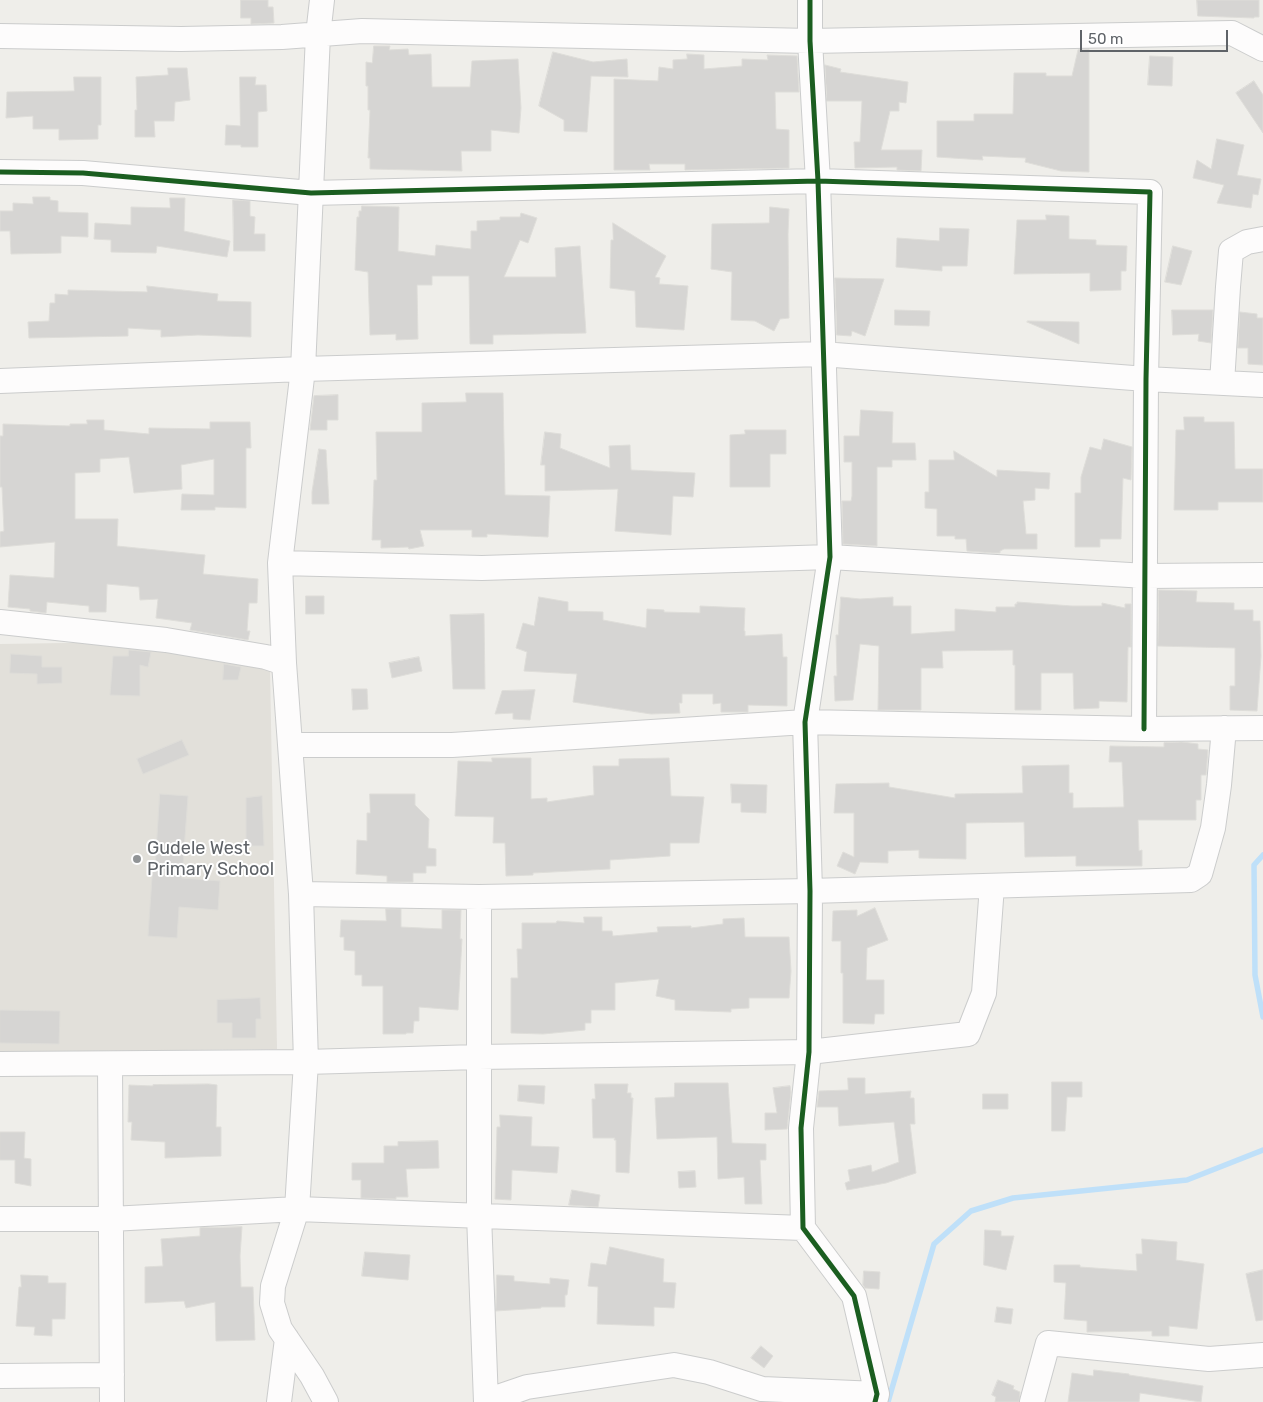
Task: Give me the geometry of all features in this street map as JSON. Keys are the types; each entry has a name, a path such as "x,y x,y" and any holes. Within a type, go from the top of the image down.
{"street":[{"path":"322,0 318,35 302,369 280,563 284,663 300,894 306,1062 297,1209 273,1286 272,1303 280,1329 326,1398 326,1402"},
{"path":"479,897 479,1215 486,1401 527,1387 674,1366 709,1372 762,1389 876,1398 854,1296 803,1228 801,1128 809,1052 810,891 805,722 830,556 810,0"},
{"path":"0,36 181,39 318,35 362,31 810,41 1232,33 1263,49"},
{"path":"0,172 84,172 311,193 818,181 1150,192 1146,379 1144,729"},
{"path":"1222,383 1232,251 1247,242 1263,239"},
{"path":"0,381 302,369 822,354 1146,379 1263,385"},
{"path":"280,563 482,568 830,556 1146,576 1263,575"},
{"path":"0,622 166,640 266,657 284,663"},
{"path":"291,745 452,745 805,722 1144,729 1263,728"},
{"path":"300,894 479,897 810,891 1191,880 1200,874 1213,828 1224,728"},
{"path":"0,1064 306,1062 478,1057 809,1052 968,1034 984,993 992,886"},
{"path":"110,1064 112,1402"},
{"path":"0,1219 111,1219 297,1209 803,1228"},
{"path":"279,1402 287,1339"},
{"path":"1032,1402 1048,1343 1210,1359 1263,1354"},
{"path":"0,1376 112,1375"}],"shaded area":[{"name":"Gudele West Primary School","path":"128,642 270,669 277,1049 0,1052 0,644"}],"building":[{"path":"241,0 268,0 268,7 273,7 274,23 251,24 251,18 241,18"},
{"path":"1197,0 1259,0 1259,17 1198,16"},
{"path":"374,46 390,46 389,50 408,49 409,55 431,54 432,87 470,87 472,61 518,59 521,108 519,133 491,130 491,151 461,151 462,171 370,169 370,158 368,158 370,110 368,110 368,86 366,86 366,62 372,63"},
{"path":"1089,49 1089,172 1061,171 1025,162 1026,158 982,156 983,160 937,157 937,121 974,121 974,114 1013,114 1014,73 1046,73 1046,76 1072,76 1078,50"},
{"path":"553,52 593,62 627,59 628,77 591,76 587,132 564,131 564,120 539,106"},
{"path":"687,54 704,55 704,69 742,66 742,59 768,60 767,55 797,56 799,92 775,92 776,129 789,130 789,168 685,170 685,164 649,164 650,170 614,170 614,79 658,81 659,67 673,69 673,60 687,59"},
{"path":"1150,56 1173,57 1172,86 1148,85"},
{"path":"825,65 841,69 840,72 908,82 906,103 899,102 899,111 890,111 881,150 922,150 921,171 897,170 897,167 855,168 854,142 860,142 862,101 827,101"},
{"path":"168,68 187,68 190,100 175,102 174,121 154,121 155,137 135,137 135,110 137,110 136,77 168,75"},
{"path":"74,77 101,77 101,125 98,125 98,139 59,140 59,129 33,129 33,116 6,118 7,92 74,91"},
{"path":"240,77 256,77 255,85 266,85 267,111 258,112 258,147 225,145 226,125 240,126"},
{"path":"1254,81 1263,95 1263,133 1236,93"},
{"path":"1217,139 1244,145 1237,175 1261,179 1258,195 1253,194 1251,208 1217,203 1224,185 1193,178 1197,160 1211,169"},
{"path":"33,197 50,197 50,200 58,201 58,212 88,213 88,237 61,236 61,253 11,254 10,231 0,231 0,211 13,211 13,203 33,204"},
{"path":"170,198 185,198 184,231 230,241 227,257 157,246 156,253 111,252 111,240 94,239 95,223 131,225 131,207 170,208"},
{"path":"233,200 250,201 250,216 255,217 254,234 265,234 265,251 234,251"},
{"path":"362,206 399,207 398,251 435,256 436,245 471,249 471,231 477,231 477,221 500,220 500,217 520,217 521,213 537,218 528,243 520,240 504,277 556,277 555,248 580,246 586,333 493,335 493,344 470,344 469,276 432,276 432,285 417,285 418,339 396,340 396,334 370,335 368,272 355,270 357,217 359,217 359,211 361,211"},
{"path":"770,207 789,209 789,318 780,319 774,331 755,321 731,320 732,272 711,269 712,224 769,223"},
{"path":"1046,215 1069,216 1069,239 1096,240 1096,245 1127,246 1126,271 1121,271 1121,290 1090,291 1090,273 1014,274 1017,220 1046,220"},
{"path":"613,223 666,256 655,277 660,278 659,284 688,286 684,330 636,327 635,291 610,288"},
{"path":"940,228 969,229 967,266 942,266 942,271 896,267 897,238 939,241"},
{"path":"1173,246 1192,251 1181,285 1165,282"},
{"path":"835,278 884,279 865,336 852,331 851,336 837,335"},
{"path":"147,286 218,294 217,301 251,302 251,337 198,335 161,337 161,330 128,328 128,336 29,338 28,322 49,321 50,303 55,303 55,294 68,295 68,290 147,292"},
{"path":"895,310 930,311 929,326 895,325"},
{"path":"1172,310 1213,310 1211,343 1198,341 1199,334 1173,335"},
{"path":"1240,312 1257,314 1257,318 1263,318 1263,365 1248,364 1248,348 1238,348"},
{"path":"1027,322 1079,322 1079,344"},
{"path":"466,393 503,393 505,495 550,496 548,537 487,534 487,537 472,537 472,530 420,530 424,546 409,549 408,547 381,548 381,540 372,540 374,480 377,480 376,432 422,432 422,403 466,402"},
{"path":"338,395 338,420 327,420 327,430 310,430 314,396"},
{"path":"861,410 893,412 892,443 915,443 916,460 892,460 892,467 877,467 877,546 843,544 842,501 851,501 852,496 852,462 844,462 844,436 859,436"},
{"path":"1184,417 1204,417 1204,422 1234,422 1235,469 1263,469 1263,502 1218,502 1218,510 1174,510 1176,430 1184,430"},
{"path":"87,420 104,420 104,430 149,434 149,428 210,429 210,422 250,422 251,448 246,448 246,508 215,507 215,510 181,510 182,494 214,495 214,459 181,465 182,489 134,493 129,457 100,459 100,472 75,473 75,519 118,519 117,546 205,555 203,574 258,579 257,603 249,603 247,631 250,631 248,640 190,630 192,623 156,618 158,599 140,600 139,587 107,584 106,612 89,612 89,606 47,602 46,613 8,607 10,575 54,578 55,542 0,547 0,532 4,531 2,487 0,487 0,436 3,436 3,424 70,426 70,424 87,424"},
{"path":"745,430 786,430 786,454 770,454 770,487 730,487 730,435 745,434"},
{"path":"545,432 561,434 560,448 610,468 609,446 630,445 631,470 695,473 693,497 673,496 671,535 615,531 618,489 545,491 545,465 541,465"},
{"path":"1104,439 1132,447 1131,480 1123,478 1121,539 1100,539 1100,547 1075,547 1075,493 1081,493 1081,477 1090,447 1101,450"},
{"path":"319,449 326,450 329,504 312,504 312,492"},
{"path":"954,451 997,477 997,470 1050,473 1049,489 1035,488 1035,500 1023,501 1026,534 1037,534 1037,549 1004,549 1000,553 967,551 966,539 955,539 955,536 937,536 937,509 925,508 925,492 929,492 929,460 954,460"},
{"path":"1159,590 1197,591 1196,602 1234,603 1234,610 1253,610 1253,621 1260,621 1261,656 1257,711 1230,710 1230,686 1235,686 1235,648 1158,646"},
{"path":"306,596 324,596 324,614 306,614"},
{"path":"539,597 568,602 568,611 603,612 603,620 646,628 647,609 664,610 664,612 700,613 700,606 745,608 745,636 782,634 783,657 787,657 787,706 748,705 748,712 721,712 721,703 713,704 713,694 682,694 682,703 679,703 680,713 651,714 573,702 577,674 524,671 527,652 516,648 523,623 534,626"},
{"path":"841,597 860,599 893,597 893,606 911,606 911,634 955,631 955,609 996,612 996,607 1015,607 1017,602 1072,606 1102,606 1102,603 1125,608 1125,604 1131,604 1131,647 1128,647 1127,702 1099,701 1099,708 1074,709 1073,673 1041,673 1041,710 1015,710 1013,650 942,651 943,668 921,668 921,710 878,710 879,646 860,644 853,700 835,701 834,676 837,676 836,635 838,635"},
{"path":"484,614 485,689 453,689 450,615"},
{"path":"129,650 151,652 148,667 140,665 140,696 110,695 113,656 128,656"},
{"path":"11,654 42,656 42,667 62,667 62,683 37,684 37,674 10,673"},
{"path":"419,657 422,671 392,678 389,663"},
{"path":"224,664 241,667 238,680 223,680"},
{"path":"352,689 367,689 368,709 353,710"},
{"path":"535,690 530,720 513,719 513,713 495,714 502,691"},
{"path":"182,740 189,755 143,774 137,759"},
{"path":"1182,742 1198,744 1198,749 1208,750 1206,775 1201,775 1201,800 1196,800 1196,820 1138,820 1139,851 1142,850 1142,866 1076,866 1076,856 1025,857 1024,822 966,823 966,859 919,858 919,850 888,851 888,863 860,862 855,874 837,866 843,852 854,857 854,813 834,813 836,784 889,783 889,787 955,798 955,794 1023,793 1022,766 1069,765 1069,793 1073,793 1073,808 1124,807 1122,762 1109,762 1110,746 1164,747 1164,743"},
{"path":"492,758 531,758 531,799 547,798 547,802 594,795 593,766 619,766 619,759 669,758 671,796 704,797 699,843 670,843 670,856 610,860 610,869 506,876 505,843 493,843 494,817 455,816 458,761 492,762"},
{"path":"731,784 767,785 766,813 741,812 741,803 732,803"},
{"path":"160,794 188,796 182,878 220,881 218,910 179,907 177,938 148,936"},
{"path":"370,794 415,794 415,805 429,819 428,848 436,849 436,866 426,866 426,873 413,873 413,882 387,882 387,876 356,874 357,840 367,841 367,813 370,813"},
{"path":"262,796 264,846 246,846 246,798"},
{"path":"875,908 888,940 867,948 866,980 884,980 884,1014 875,1014 874,1024 843,1023 841,941 832,941 833,911 857,910 857,916"},
{"path":"386,909 401,909 401,927 442,929 442,910 461,910 460,939 462,939 458,1010 419,1007 419,1021 414,1021 413,1033 383,1034 383,986 362,986 362,975 355,975 355,951 344,950 344,937 340,937 341,920 386,921"},
{"path":"584,917 602,917 602,931 612,931 613,936 658,932 657,927 691,926 691,928 723,924 723,919 744,918 745,937 789,937 791,971 789,998 749,998 749,1008 731,1009 731,1012 675,1010 675,1000 656,996 659,979 615,983 615,1010 591,1010 591,1023 585,1023 585,1030 543,1034 511,1033 511,978 518,978 517,949 522,949 522,923 556,923 557,921 584,923"},
{"path":"260,998 261,1019 256,1019 256,1038 232,1038 232,1023 217,1023 217,1000"},
{"path":"0,1010 60,1011 59,1044 0,1043"},
{"path":"848,1078 865,1078 865,1094 911,1091 910,1098 914,1098 915,1124 910,1124 916,1173 886,1183 847,1190 845,1183 850,1181 848,1170 871,1165 872,1172 899,1162 894,1122 839,1126 838,1107 817,1107 819,1091 848,1090"},
{"path":"1052,1082 1082,1082 1082,1097 1067,1097 1065,1131 1052,1131"},
{"path":"675,1083 728,1083 732,1143 766,1144 766,1160 760,1160 762,1204 745,1204 744,1177 718,1179 717,1137 657,1139 655,1098 674,1097"},
{"path":"595,1084 628,1084 627,1093 631,1093 631,1098 633,1098 629,1173 616,1172 615,1138 593,1138 592,1099 595,1099"},
{"path":"129,1085 217,1085 216,1127 221,1127 221,1156 165,1158 165,1142 131,1140 132,1122 128,1122"},
{"path":"519,1085 545,1086 544,1104 518,1101"},
{"path":"790,1086 787,1129 765,1130 765,1113 777,1113 773,1088"},
{"path":"983,1094 1008,1094 1008,1109 983,1109"},
{"path":"500,1115 532,1117 531,1146 559,1147 557,1173 512,1170 511,1200 495,1199 497,1127 500,1127"},
{"path":"0,1132 25,1132 24,1158 31,1159 31,1186 15,1183 15,1160 0,1160"},
{"path":"438,1141 439,1168 406,1169 408,1197 396,1197 396,1199 361,1198 361,1180 352,1180 352,1163 384,1163 384,1146 398,1146 398,1142"},
{"path":"695,1171 696,1187 679,1188 678,1172"},
{"path":"572,1190 600,1195 598,1207 569,1205"},
{"path":"242,1227 240,1256 241,1287 253,1287 255,1340 216,1341 215,1302 186,1308 184,1301 145,1303 145,1267 163,1266 161,1239 200,1236 200,1228"},
{"path":"985,1230 1001,1231 1001,1236 1014,1236 1006,1270 984,1265"},
{"path":"1142,1239 1177,1242 1176,1260 1204,1264 1197,1329 1169,1326 1169,1336 1152,1336 1152,1331 1087,1332 1087,1321 1064,1319 1066,1283 1054,1282 1054,1265 1080,1265 1080,1267 1137,1271 1136,1254 1142,1254"},
{"path":"610,1247 664,1259 663,1282 676,1283 674,1308 654,1307 654,1326 597,1324 598,1287 588,1286 591,1263 606,1265"},
{"path":"365,1252 410,1255 408,1280 362,1276"},
{"path":"1263,1270 1263,1320 1256,1321 1246,1274"},
{"path":"864,1271 880,1272 879,1289 865,1288 863,1285"},
{"path":"21,1275 48,1276 48,1283 66,1283 65,1319 52,1319 52,1336 34,1335 35,1327 16,1326"},
{"path":"497,1275 514,1276 514,1281 550,1284 550,1278 569,1280 567,1295 565,1295 565,1307 496,1311"},
{"path":"997,1307 1013,1309 1011,1324 995,1322"},
{"path":"761,1346 773,1356 764,1368 751,1358"},
{"path":"1094,1370 1203,1386 1201,1402 1140,1393 1139,1402 1068,1402 1072,1373 1093,1376"},
{"path":"998,1380 1014,1386 1013,1389 1020,1392 1019,1402 995,1402 996,1397 992,1395"}],"waterway":[{"path":"1263,855 1254,865 1255,975 1263,1017"},
{"path":"888,1402 934,1244 971,1211 1013,1198 1187,1180 1263,1150"}],"cycle path":[{"path":"810,0 830,557 805,722 810,891 809,1052 801,1128 803,1228 854,1296 877,1394 875,1402"},
{"path":"0,172 83,173 311,193 818,181 1150,192 1146,379 1144,729"}],"place":[{"name":"Gudele West Primary School","path":"137,859"}]}
